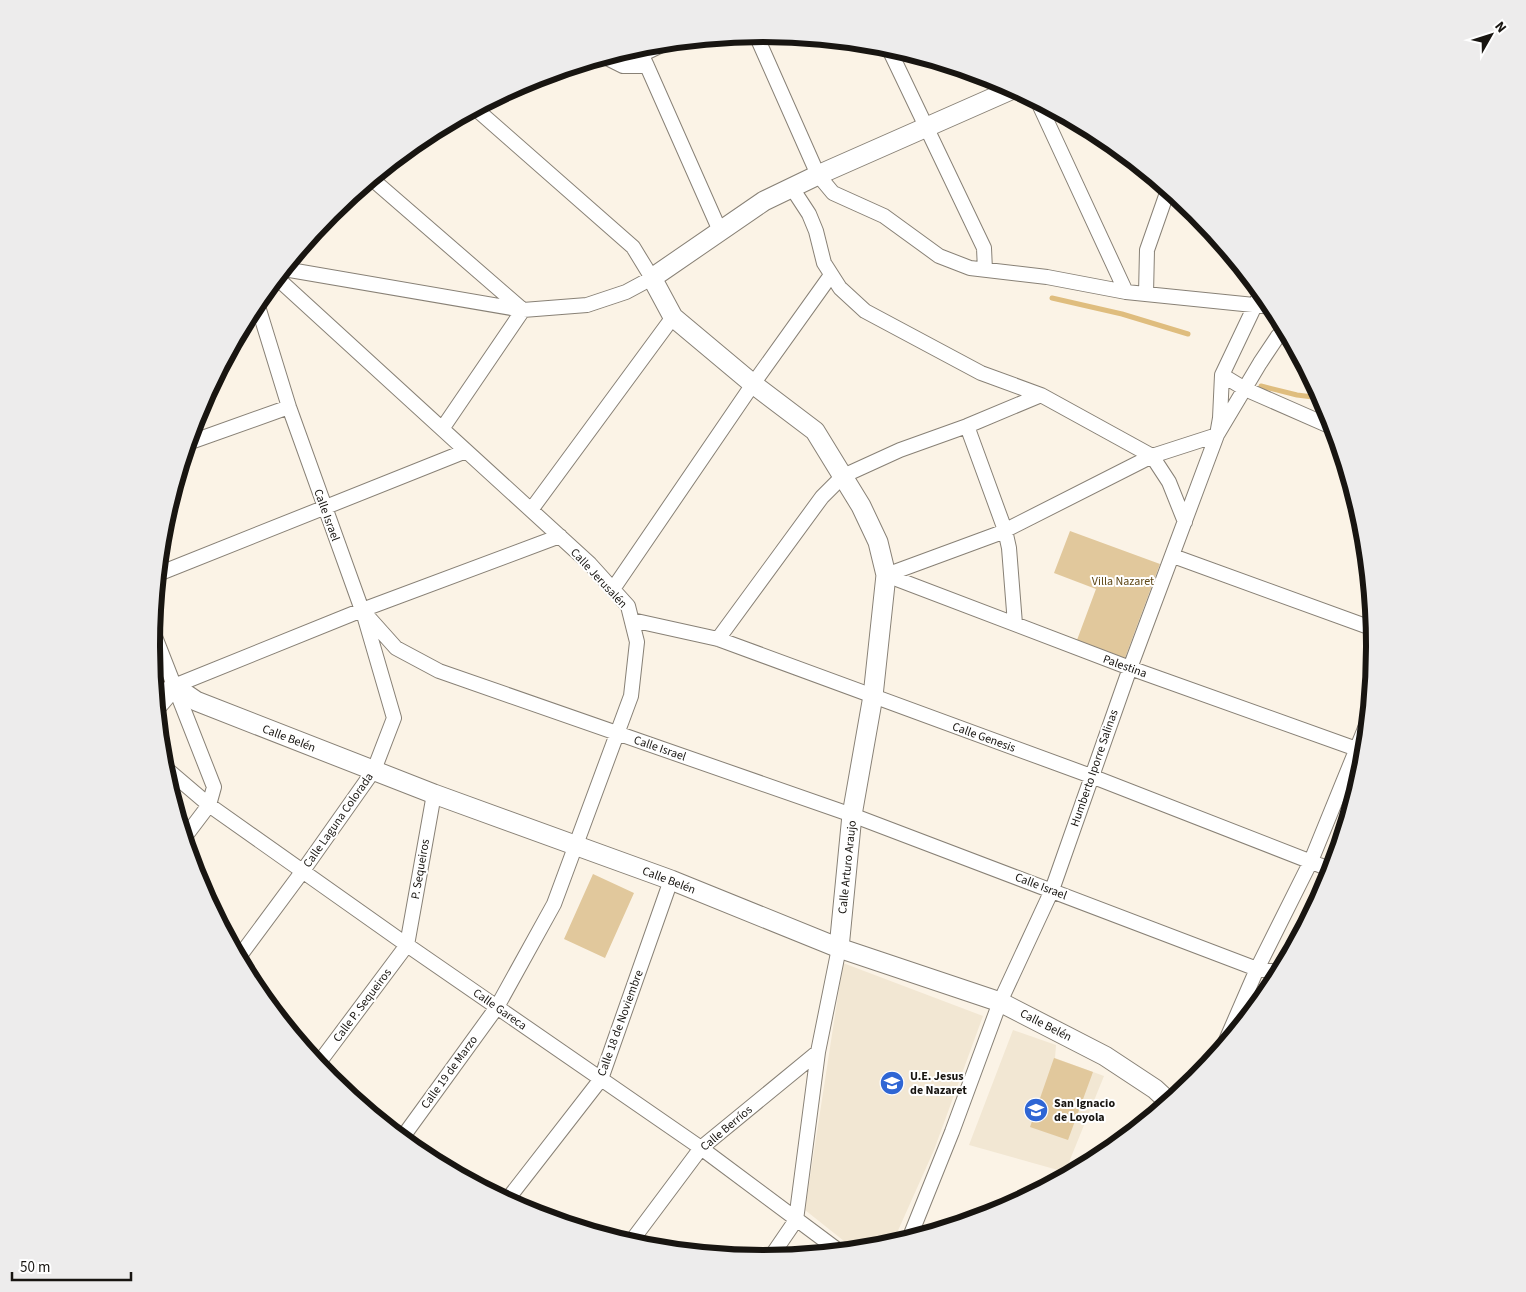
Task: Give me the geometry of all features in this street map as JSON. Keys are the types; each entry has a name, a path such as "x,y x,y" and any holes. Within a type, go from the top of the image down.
{"street":[{"path":"760,42 818,175 833,193 884,216 938,256 970,268 1047,277 1126,292 1256,299"},
{"path":"614,61 623,66 642,56 720,231"},
{"path":"893,57 984,248 985,270"},
{"path":"291,270 523,310 586,305 626,292 652,278 764,202 818,175 1004,93"},
{"path":"1042,111 1126,292"},
{"path":"480,113 633,248 673,317 531,510"},
{"path":"376,183 523,310"},
{"path":"792,188 809,214 816,231 824,263 840,288 865,311 982,373 1041,395 1152,456 1169,482 1185,522"},
{"path":"1146,294 1147,250 1166,196"},
{"path":"613,589 753,384 832,274"},
{"name":"Calle Jerusalén","path":"282,282 590,564 628,606 638,642 631,696 554,904 497,1007"},
{"name":"Humberto Iporre Salinas","path":"912,1231 952,1132 1000,1002 1052,890 1130,668 1217,435 1220,418 1222,375 1258,301"},
{"path":"442,428 523,310"},
{"name":"Calle Israel","path":"259,314 289,407 362,610 396,648 439,671 852,815 1257,969 1271,971"},
{"name":"Calle Arturo Araujo","path":"673,317 753,384 815,431 861,506 878,542 886,575 873,696 852,815 839,948 818,1052 796,1220 776,1249"},
{"path":"886,575 1005,530 1152,456 1217,435 1273,343 1280,335"},
{"path":"1222,375 1245,389 1324,424"},
{"path":"718,639 822,497 843,476 900,450 967,426 1041,395"},
{"path":"196,440 289,407"},
{"path":"967,426 1005,530 1009,548 1015,624"},
{"path":"165,571 466,451"},
{"path":"162,700 174,686 362,610 560,536"},
{"path":"1172,556 1365,626"},
{"name":"Palestina","path":"886,575 1130,668 1357,750"},
{"name":"Calle Laguna Colorada","path":"243,952 374,770 394,718 362,610"},
{"name":"Calle Genesis","path":"632,620 718,639 1091,776 1325,867"},
{"path":"159,647 214,787 209,805 189,831"},
{"name":"Calle Belén","path":"174,686 196,701 434,794 671,880 839,948 1000,1002 1105,1056 1162,1095"},
{"path":"1233,1024 1257,969 1311,861 1355,764"},
{"name":"Calle Gareca","path":"174,775 209,805 302,872 701,1148 831,1245"},
{"name":"P. Sequeiros","path":"407,945 434,794"},
{"name":"Calle 18 de Noviembre","path":"511,1194 600,1079 671,880"},
{"name":"Calle P. Sequeiros","path":"322,1058 407,945"},
{"name":"Calle 19 de Marzo","path":"406,1132 497,1007"},
{"name":"Calle Berríos","path":"635,1236 701,1148 818,1052"}],"shaded area":[{"name":"U.E. Jesus de Nazaret","path":"843,963 983,1016 934,1150 896,1234 847,1243 805,1210"},
{"name":"San Ignacio de Loyola","path":"1013,1030 1056,1045 1055,1058 1104,1076 1067,1168 1061,1171 969,1145"}],"green space":[{"name":"Villa Nazaret","path":"1070,531 1160,564 1125,658 1077,640 1096,589 1054,573"},
{"path":"593,874 634,893 605,958 564,939"},
{"path":"1054,1058 1093,1072 1068,1140 1030,1127"}],"waterway":[{"path":"1052,298 1122,314 1188,334"},
{"path":"1261,386 1312,397"}],"place":[{"name":"U.E. Jesus de Nazaret","path":"892,1083"},
{"name":"San Ignacio de Loyola","path":"1036,1110"}]}
